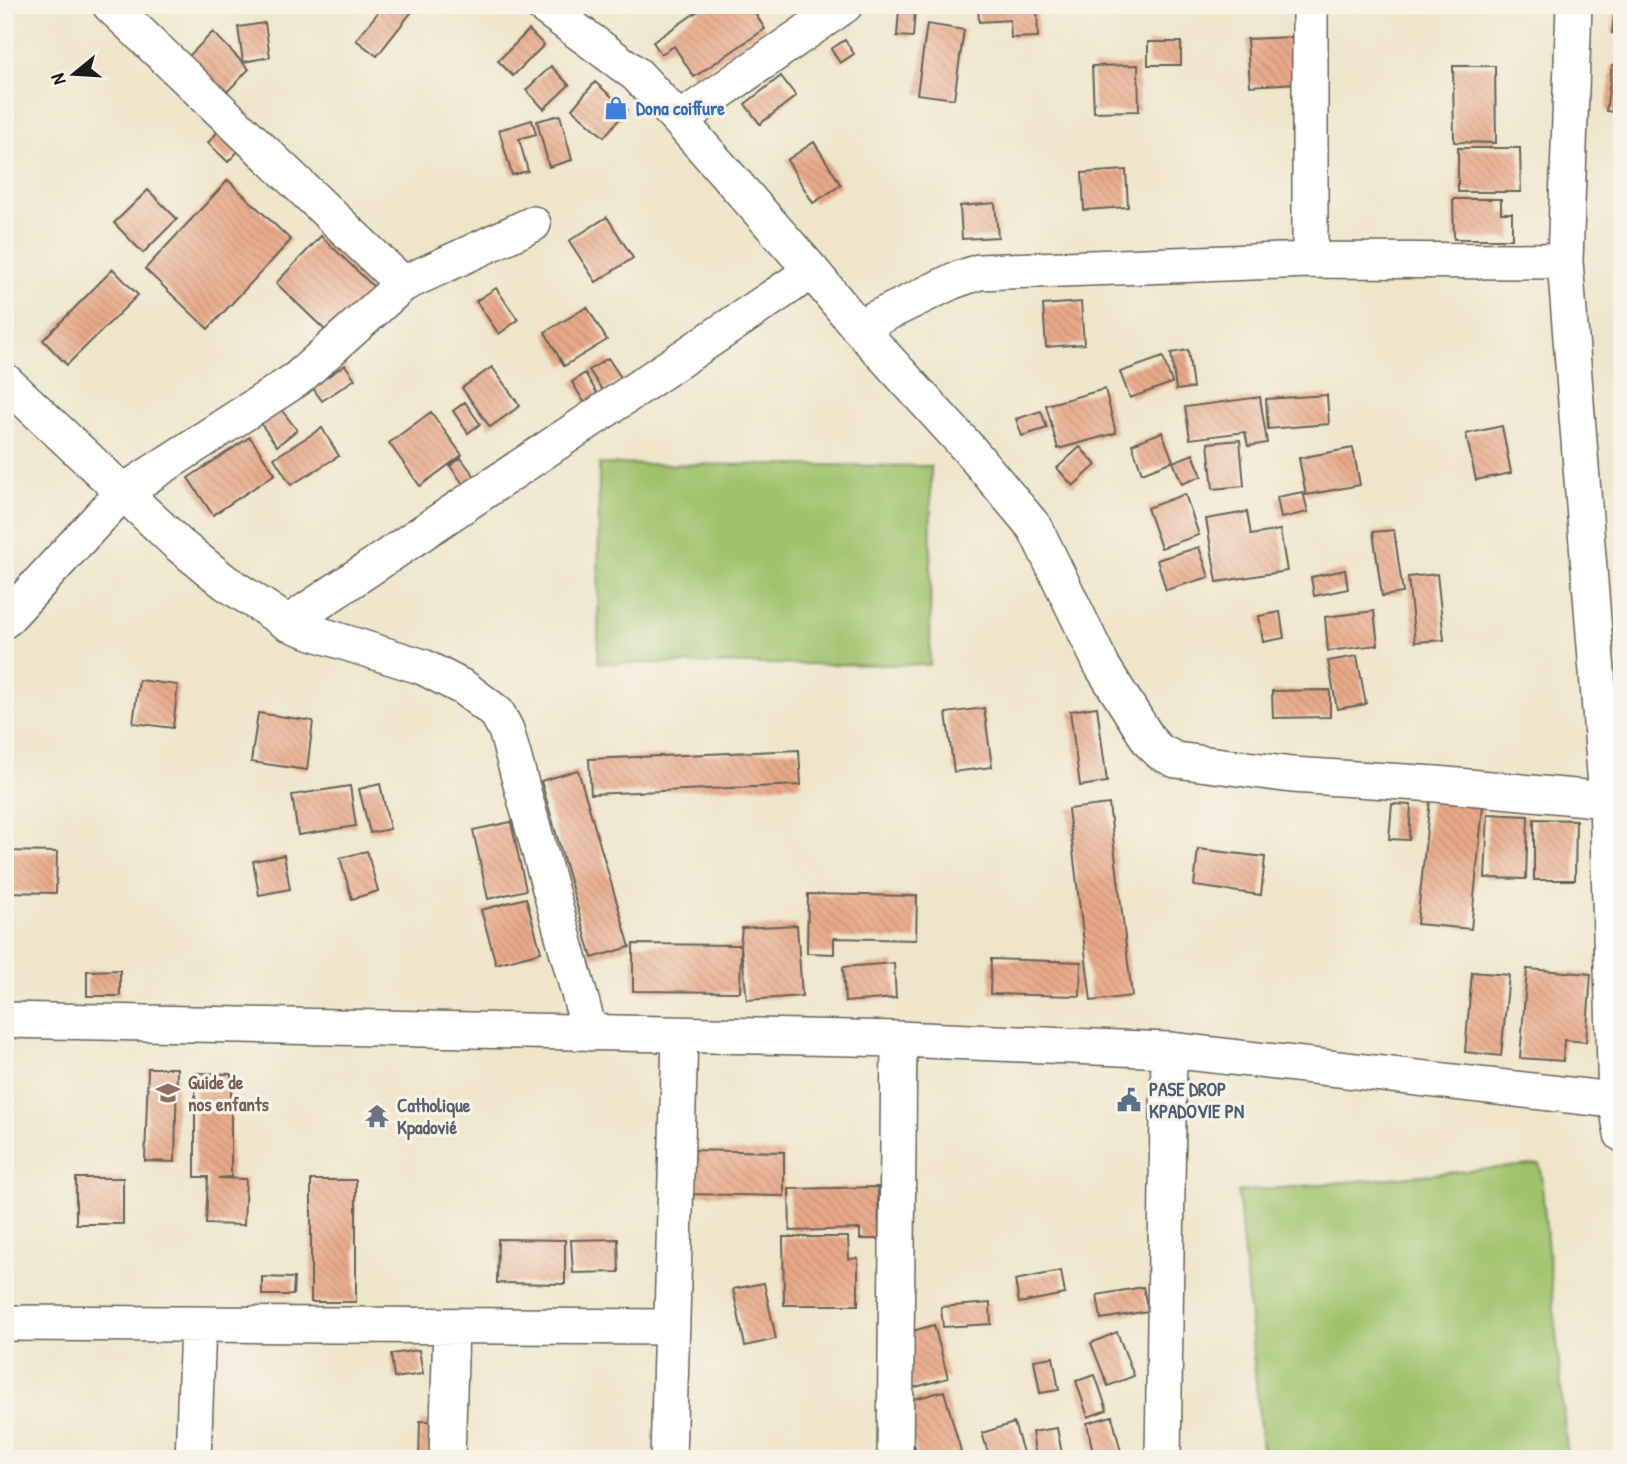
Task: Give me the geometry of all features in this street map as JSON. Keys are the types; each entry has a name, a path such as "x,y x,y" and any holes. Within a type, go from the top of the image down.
{"street":[{"path":"110,5 403,284"},
{"path":"542,5 637,75 968,448 1035,528 1102,666 1150,742 1160,752 1175,760 1292,775 1436,783 1607,800"},
{"path":"679,120 845,5"},
{"path":"1310,5 1310,260"},
{"path":"1574,5 1565,261 1607,800 1622,1135"},
{"path":"5,620 123,492 297,379 403,284 533,224"},
{"path":"858,327 953,281 979,272 1310,260 1565,261"},
{"path":"288,622 812,271"},
{"path":"5,381 178,544 225,582 288,622 423,667 464,688 497,713 506,730 590,1033"},
{"path":"5,1020 899,1039 1169,1050 1619,1100"},
{"path":"668,1459 680,1035"},
{"path":"895,1459 899,1039"},
{"path":"1163,1459 1169,1050"},
{"path":"5,1323 672,1327"},
{"path":"193,1459 198,1325"},
{"path":"447,1459 451,1326"}],"green space":[{"path":"599,464 931,466 930,665 598,663"},
{"path":"1540,1164 1568,1459 1263,1459 1238,1192"}],"building":[{"path":"384,5 417,5 377,56 356,40"},
{"path":"707,5 750,5 765,29 694,77 674,46 661,54 653,42"},
{"path":"978,5 1037,5 1038,37 1011,38 1010,20 979,22"},
{"path":"899,9 915,10 913,37 897,36"},
{"path":"1615,10 1622,11 1622,35 1612,33"},
{"path":"265,23 270,57 243,62 238,27"},
{"path":"927,24 964,30 954,99 917,94"},
{"path":"529,30 544,45 513,76 498,61"},
{"path":"213,32 249,69 225,94 188,57"},
{"path":"1292,37 1295,83 1250,86 1247,39"},
{"path":"845,40 854,54 840,63 831,49"},
{"path":"1148,42 1181,42 1181,65 1148,65"},
{"path":"1138,65 1139,111 1094,112 1092,66"},
{"path":"1612,65 1622,66 1622,113 1606,111"},
{"path":"551,66 569,85 544,109 526,90"},
{"path":"1453,66 1495,66 1496,143 1454,142"},
{"path":"781,76 796,96 760,124 745,104"},
{"path":"595,82 627,110 604,137 572,109"},
{"path":"560,115 572,160 549,167 537,121"},
{"path":"532,120 536,134 519,139 528,171 512,175 499,130"},
{"path":"220,129 241,148 228,162 208,143"},
{"path":"814,142 841,185 813,203 787,160"},
{"path":"1458,148 1520,148 1521,192 1458,192"},
{"path":"1126,170 1128,207 1084,210 1082,173"},
{"path":"228,180 291,240 208,329 145,269"},
{"path":"148,190 177,219 143,253 114,223"},
{"path":"1453,199 1501,199 1501,213 1512,213 1512,239 1454,239"},
{"path":"995,203 998,237 962,239 960,206"},
{"path":"607,217 633,258 596,282 569,241"},
{"path":"321,236 374,287 329,334 276,283"},
{"path":"113,269 138,295 67,365 43,340"},
{"path":"496,288 518,320 499,334 476,301"},
{"path":"1081,302 1084,344 1046,347 1043,305"},
{"path":"587,307 607,340 564,366 545,332"},
{"path":"1188,350 1193,388 1176,390 1171,353"},
{"path":"1163,357 1172,383 1130,398 1120,372"},
{"path":"608,358 622,379 603,391 589,370"},
{"path":"345,365 355,379 322,401 312,387"},
{"path":"492,367 520,406 490,427 462,388"},
{"path":"585,373 600,398 587,407 572,382"},
{"path":"1105,389 1116,433 1058,449 1046,405"},
{"path":"1327,395 1329,424 1268,429 1266,399"},
{"path":"1260,397 1267,443 1248,446 1245,432 1190,439 1185,407"},
{"path":"465,402 480,424 468,433 453,411"},
{"path":"281,409 297,430 277,446 261,424"},
{"path":"1041,411 1047,428 1022,436 1016,419"},
{"path":"431,412 462,455 420,486 389,443"},
{"path":"1502,426 1511,473 1476,480 1466,434"},
{"path":"322,428 339,456 291,485 274,458"},
{"path":"1162,432 1173,461 1142,473 1132,444"},
{"path":"250,437 275,474 213,515 188,478"},
{"path":"1240,440 1244,486 1213,489 1208,443"},
{"path":"1080,447 1096,465 1073,486 1057,468"},
{"path":"1353,448 1360,485 1306,495 1299,458"},
{"path":"1193,454 1202,476 1182,484 1173,462"},
{"path":"461,458 475,477 464,485 450,466"},
{"path":"1303,492 1308,512 1281,518 1277,497"},
{"path":"1185,494 1199,535 1161,548 1147,508"},
{"path":"1247,512 1251,535 1280,530 1287,571 1217,582 1206,519"},
{"path":"1394,530 1403,593 1382,596 1373,532"},
{"path":"1199,547 1209,577 1166,590 1157,560"},
{"path":"1345,570 1348,589 1314,596 1311,577"},
{"path":"1437,574 1444,640 1415,642 1408,577"},
{"path":"1374,611 1378,645 1328,651 1325,617"},
{"path":"1280,612 1284,638 1263,642 1259,616"},
{"path":"1357,656 1366,704 1337,709 1328,661"},
{"path":"139,680 178,685 173,728 133,723"},
{"path":"1330,690 1330,717 1273,718 1272,691"},
{"path":"1097,707 1107,782 1080,786 1070,711"},
{"path":"984,708 992,767 954,772 946,713"},
{"path":"258,713 313,721 307,770 251,762"},
{"path":"799,750 801,785 591,794 589,759"},
{"path":"578,770 630,947 592,958 541,781"},
{"path":"380,784 390,829 370,833 359,789"},
{"path":"350,786 356,826 298,835 292,795"},
{"path":"1430,800 1483,806 1471,929 1417,924"},
{"path":"1109,804 1132,996 1091,1001 1068,809"},
{"path":"1392,804 1411,805 1409,840 1389,839"},
{"path":"1488,814 1528,816 1526,879 1485,878"},
{"path":"1534,819 1576,820 1575,880 1534,880"},
{"path":"511,822 526,890 488,899 473,830"},
{"path":"1198,849 1265,857 1261,895 1194,886"},
{"path":"5,851 57,852 56,893 5,892"},
{"path":"367,851 378,891 352,899 340,858"},
{"path":"284,855 290,889 259,895 253,861"},
{"path":"808,894 917,896 916,940 834,938 834,954 807,953"},
{"path":"5,897 10,897 9,997 5,997"},
{"path":"526,898 541,952 496,964 481,910"},
{"path":"797,925 802,996 747,1000 741,946 740,992 633,991 633,944 740,945 742,928"},
{"path":"991,959 1081,962 1080,996 990,994"},
{"path":"894,963 896,998 845,1002 843,967"},
{"path":"1527,969 1591,974 1586,1042 1564,1040 1563,1061 1520,1058"},
{"path":"120,970 120,996 87,996 87,971"},
{"path":"1472,972 1509,975 1501,1056 1465,1052"},
{"path":"148,1068 177,1068 175,1162 145,1161"},
{"path":"195,1073 231,1074 231,1177 218,1178 246,1179 244,1225 206,1224 208,1177 195,1177"},
{"path":"688,1150 784,1152 784,1196 687,1194"},
{"path":"76,1178 123,1178 123,1224 76,1224"},
{"path":"311,1180 356,1180 356,1302 311,1302"},
{"path":"878,1187 879,1239 860,1239 860,1229 790,1231 789,1189"},
{"path":"783,1237 848,1237 849,1259 858,1258 858,1305 784,1305"},
{"path":"498,1239 565,1240 565,1284 497,1283"},
{"path":"618,1239 619,1272 573,1273 571,1240"},
{"path":"1061,1271 1065,1294 1019,1303 1015,1280"},
{"path":"262,1277 294,1278 293,1295 262,1295"},
{"path":"764,1283 776,1339 745,1346 733,1289"},
{"path":"1143,1287 1148,1311 1101,1319 1097,1295"},
{"path":"990,1303 991,1324 943,1327 941,1307"},
{"path":"934,1325 948,1378 912,1388 898,1335"},
{"path":"1117,1332 1134,1376 1108,1386 1091,1343"},
{"path":"419,1350 423,1374 394,1378 391,1354"},
{"path":"1053,1357 1059,1390 1040,1393 1034,1360"},
{"path":"1095,1375 1107,1410 1088,1417 1076,1381"},
{"path":"944,1391 961,1451 933,1459 918,1459 903,1402"},
{"path":"1112,1416 1121,1452 1094,1458 1087,1423"},
{"path":"420,1421 440,1421 438,1459 419,1459"},
{"path":"1014,1423 1025,1459 990,1459 982,1433"},
{"path":"1057,1428 1063,1459 1036,1459 1032,1432"},
{"path":"319,1454 363,1454 363,1459 319,1459"},
{"path":"586,1455 635,1456 635,1459 586,1459"}],"place":[{"name":"Dona coiffure","path":"616,108"},
{"name":"Guide de nos enfants","path":"168,1093"},
{"name":"PASE DROP KPADOVIE PN","path":"1129,1100"},
{"name":"Catholique Kpadovié","path":"377,1116"}]}
